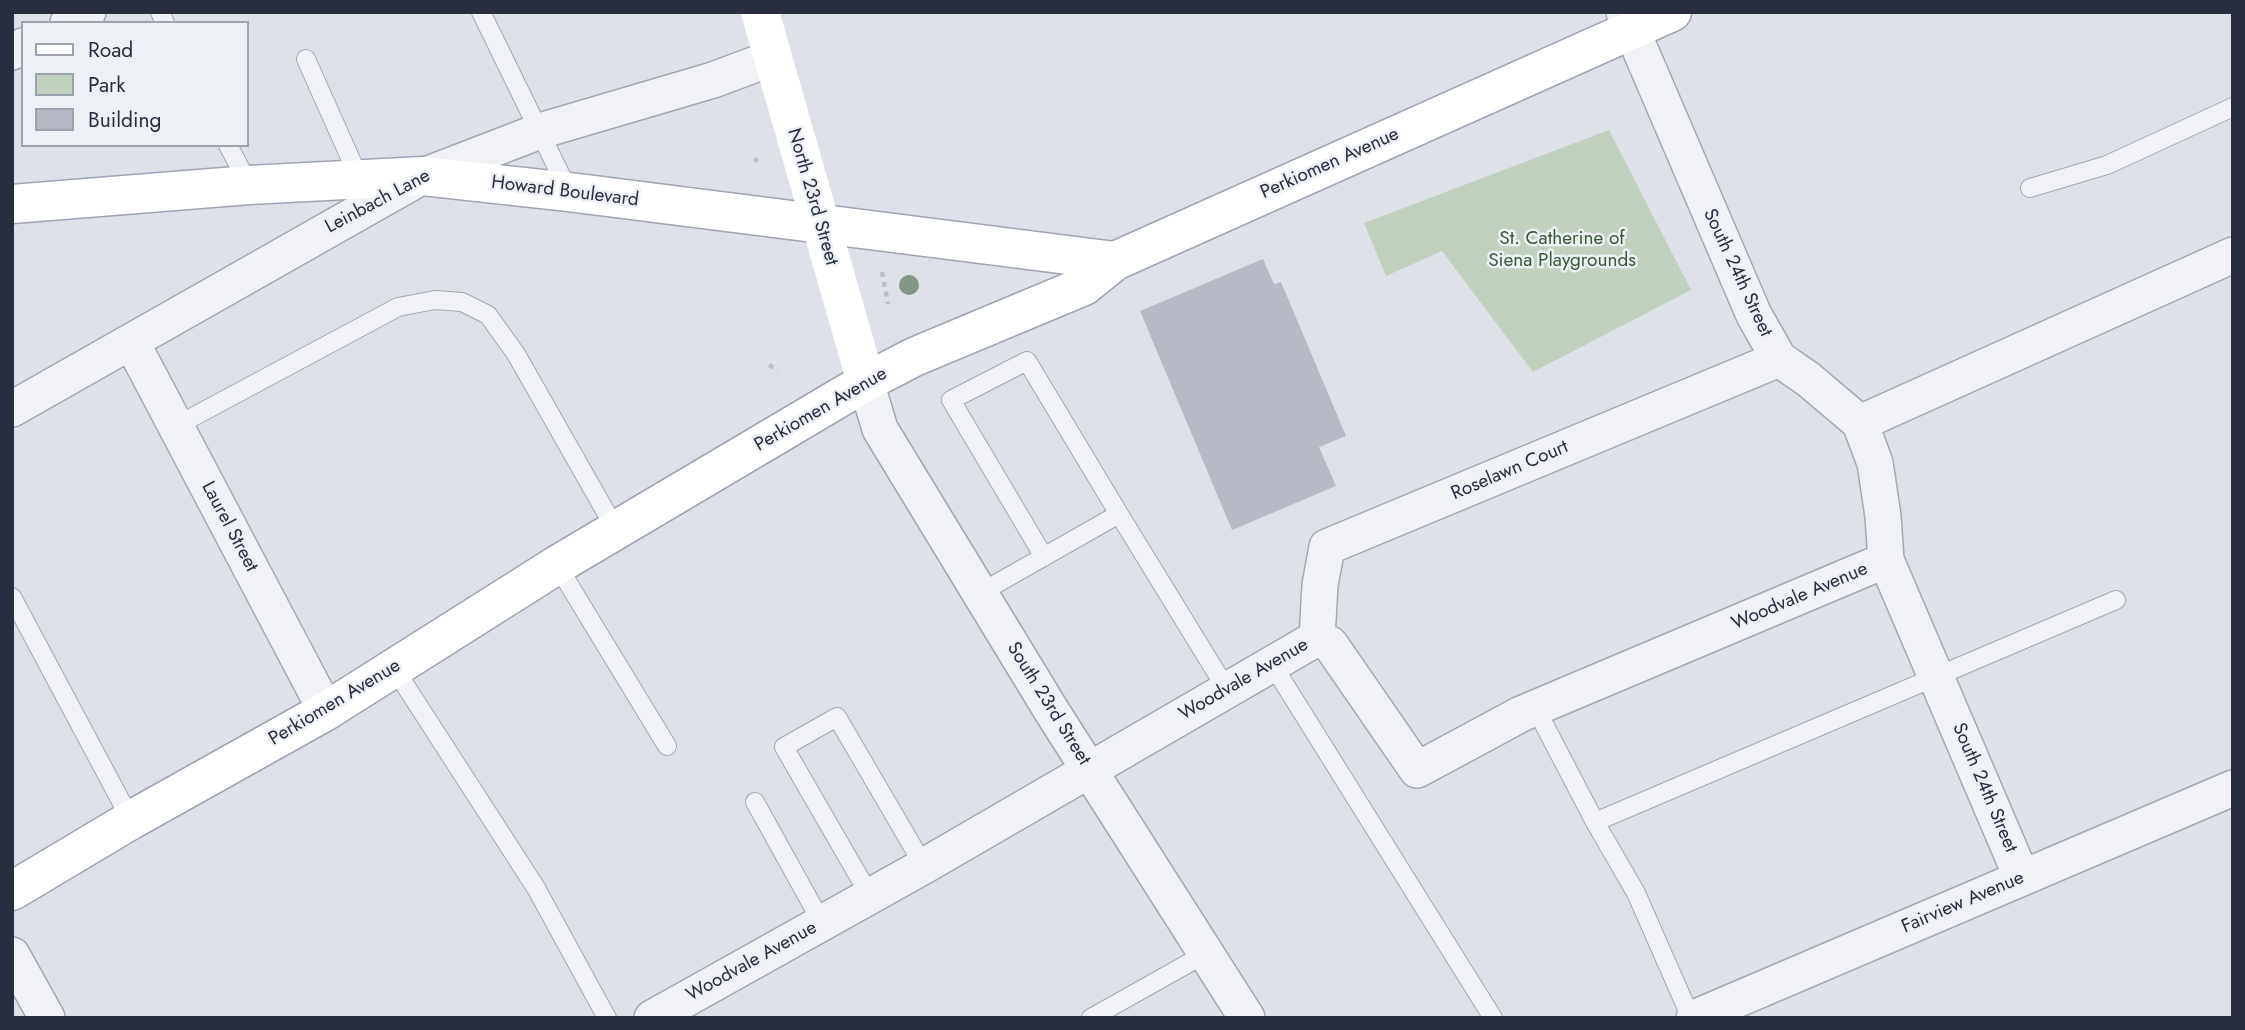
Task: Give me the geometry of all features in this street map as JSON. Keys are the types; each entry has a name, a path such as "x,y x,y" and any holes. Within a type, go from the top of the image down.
{"main road":[{"name":"North 23rd Street","path":"760,12 866,382"},
{"name":"Perkiomen Avenue","path":"12,891 131,820 326,711 557,565 866,382 914,357 1084,286 1115,261 1628,21 1672,12"},
{"name":"Howard Boulevard","path":"12,204 249,185 423,176 1115,261"}],"street":[{"path":"72,21 89,12"},
{"name":"South 24th Street","path":"1628,21 1754,315 1779,359 1808,379 1860,423 1875,463 1886,560 2022,878"},
{"name":"Leinbach Lane","path":"12,409 423,176 540,131 713,80 772,58"},
{"path":"1860,423 2233,255"},
{"name":"Laurel Street","path":"132,343 326,711"},
{"name":"Roselawn Court","path":"1317,638 1320,585 1327,547 1779,359"},
{"name":"South 23rd Street","path":"866,382 880,429 1088,770 1247,1018"},
{"name":"Woodvale Avenue","path":"652,1018 924,866 1317,638 1330,644 1417,770 1521,714 1886,560"},
{"name":"Fairview Avenue","path":"1692,1018 2233,788"},
{"path":"12,955 47,1018"}],"lane":[{"path":"481,12 569,192"},
{"path":"306,59 360,180"},
{"path":"2030,188 2107,165 2233,107"},
{"path":"229,147 249,185"},
{"path":"176,426 398,307 435,300 462,302 488,315 516,354 615,530"},
{"path":"1044,557 951,400 1027,361 1227,691"},
{"path":"980,593 1119,514"},
{"path":"557,565 667,746"},
{"path":"12,597 131,820"},
{"path":"1595,822 2116,600"},
{"path":"1272,664 1493,1018"},
{"path":"394,668 536,888 607,1018"},
{"path":"1536,709 1595,822 1636,893 1692,1018"},
{"path":"870,896 784,747 836,717 924,866"},
{"path":"755,802 822,922"},
{"path":"1091,1018 1205,954"}],"path":[{"path":"882,272 888,304"},
{"path":"769,365 778,370"}],"green space":[{"name":"St. Catherine of Siena Playgrounds","path":"1609,130 1691,290 1533,372 1442,251 1386,276 1364,223"}],"building":[{"path":"1263,259 1274,284 1281,282 1346,436 1319,447 1336,486 1232,530 1140,311"}]}
